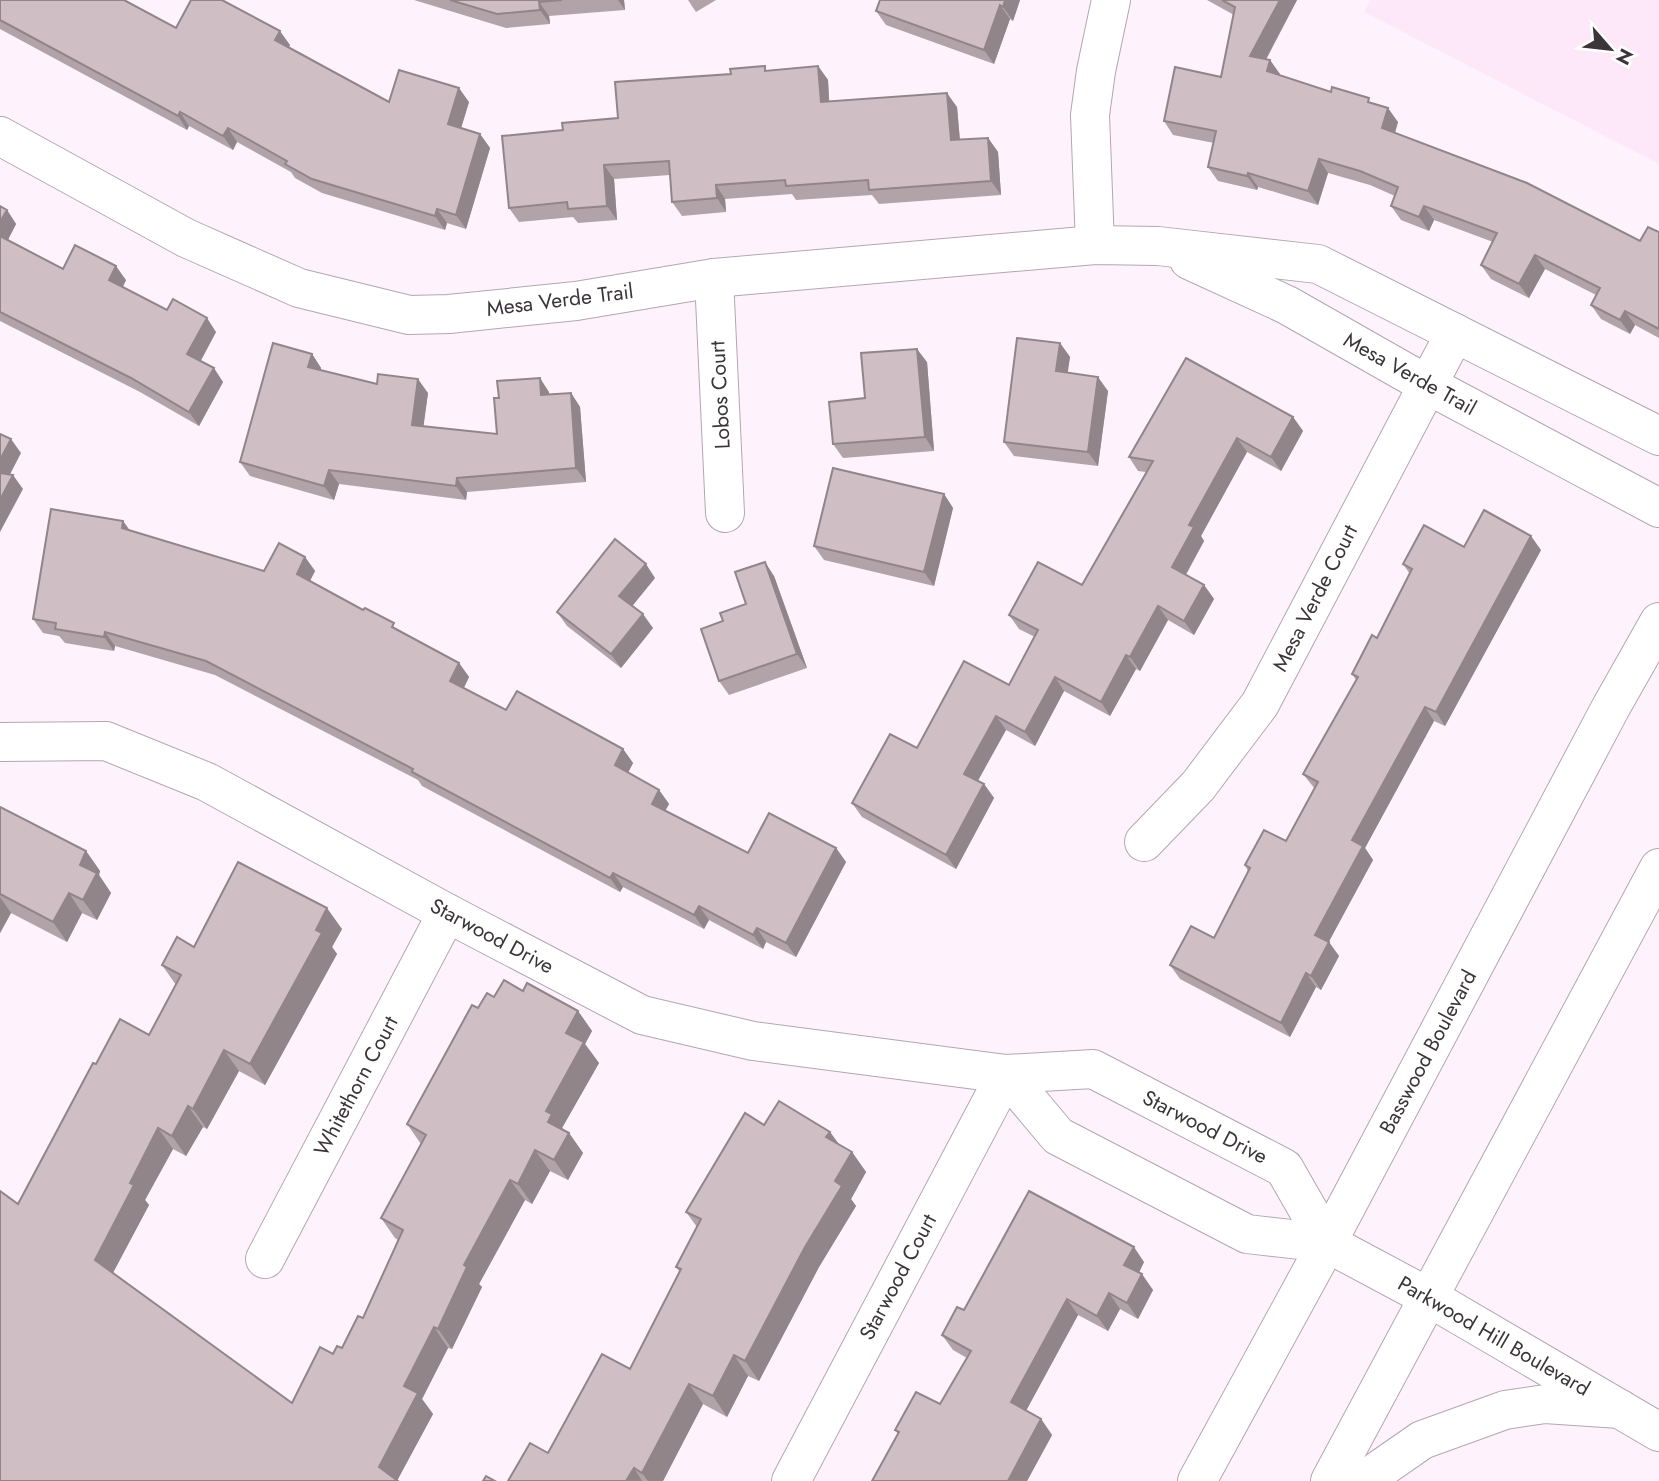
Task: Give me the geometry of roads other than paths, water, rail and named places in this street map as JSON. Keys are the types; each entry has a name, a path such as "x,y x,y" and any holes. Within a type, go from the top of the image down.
{"street":[{"path":"1094,245 1090,115 1111,0"},
{"name":"Mesa Verde Trail","path":"0,136 186,238 299,288 409,315 449,314 576,301 714,278 1094,245 1158,247 1318,264 1659,436"},
{"name":"Mesa Verde Trail","path":"1158,247 1287,305 1426,384 1659,508"},
{"name":"Lobos Court","path":"714,278 726,513"},
{"name":"Mesa Verde Court","path":"1144,842 1198,786 1260,704 1454,333"},
{"name":"Basswood Boulevard","path":"1197,1481 1659,622"},
{"name":"Starwood Drive","path":"0,742 106,741 207,782 447,913 642,1015 752,1041 1006,1074 1093,1069 1284,1168 1327,1243"},
{"path":"1330,1481 1659,868"},
{"name":"Whitethorn Court","path":"265,1259 447,913"},
{"path":"1006,1074 1058,1136 1247,1234 1327,1243"},
{"name":"Starwood Court","path":"791,1481 1006,1074"},
{"name":"Parkwood Hill Boulevard","path":"1327,1243 1430,1298 1659,1432"},
{"path":"1363,1481 1422,1440 1506,1410 1545,1404 1620,1409"}]}
